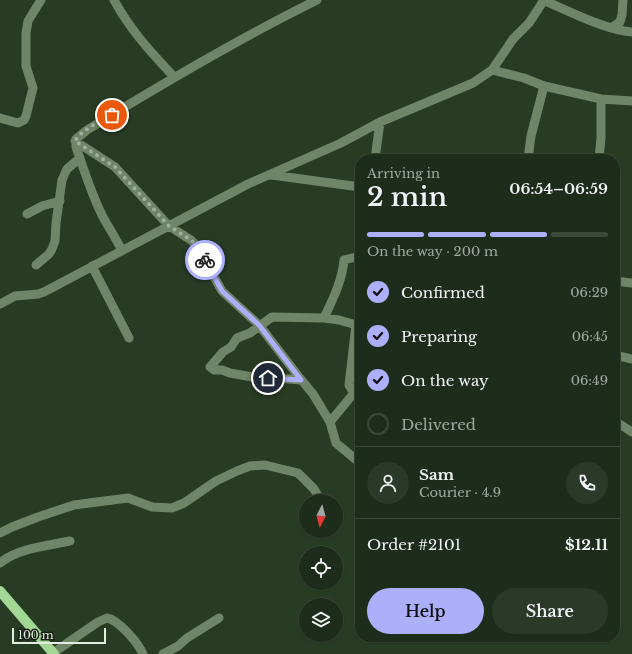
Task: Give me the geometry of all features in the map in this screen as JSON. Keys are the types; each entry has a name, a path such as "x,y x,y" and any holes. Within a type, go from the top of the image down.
{"main road":[{"path":"0,591 53,653"}],"street":[{"path":"0,118 18,123 24,120 26,116 33,88 26,66 26,32 28,21 41,0"},
{"path":"114,0 136,35 174,78"},
{"path":"122,251 100,212 75,141 87,130 174,78 277,20 318,0"},
{"path":"0,304 15,296 44,292 248,184 272,175 342,143 380,122 473,83 492,70 514,39 529,23 543,0 611,28 632,32"},
{"path":"611,28 620,22 623,0"},
{"path":"492,70 524,78 544,86 601,99 632,101"},
{"path":"529,154 531,136 544,86"},
{"path":"600,154 602,132 601,99"},
{"path":"376,154 380,122"},
{"path":"75,141 115,167 169,226 191,240 196,245 222,291 259,325 313,394 330,422 336,443 355,459"},
{"path":"36,265 52,250 55,241 60,189 64,174 80,158"},
{"path":"272,175 355,186"},
{"path":"28,214 42,206 60,201"},
{"path":"324,318 338,288 344,260 355,257"},
{"path":"92,266 129,338"},
{"path":"620,282 632,283"},
{"path":"301,380 258,378 222,370 214,370 210,367 231,347 237,338 250,333 272,317 324,318 355,324"},
{"path":"355,343 348,386 355,391"},
{"path":"620,356 632,359"},
{"path":"330,422 355,395"},
{"path":"620,424 632,432"},
{"path":"0,533 38,517 74,505 89,502 128,498 152,507 172,508 184,503 216,480 250,466 265,465 298,472 317,494"},
{"path":"0,564 8,557 34,548 70,541"},
{"path":"53,653 98,622 107,618 115,622 131,636 138,644 143,654"},
{"path":"163,654 178,646 187,638 219,618"}],"way so far":[{"path":"112,115 87,130 75,141 115,167 169,226 191,240 196,245 205,260"}],"route":[{"path":"205,260 222,291 259,325 301,380 268,378"}]}
